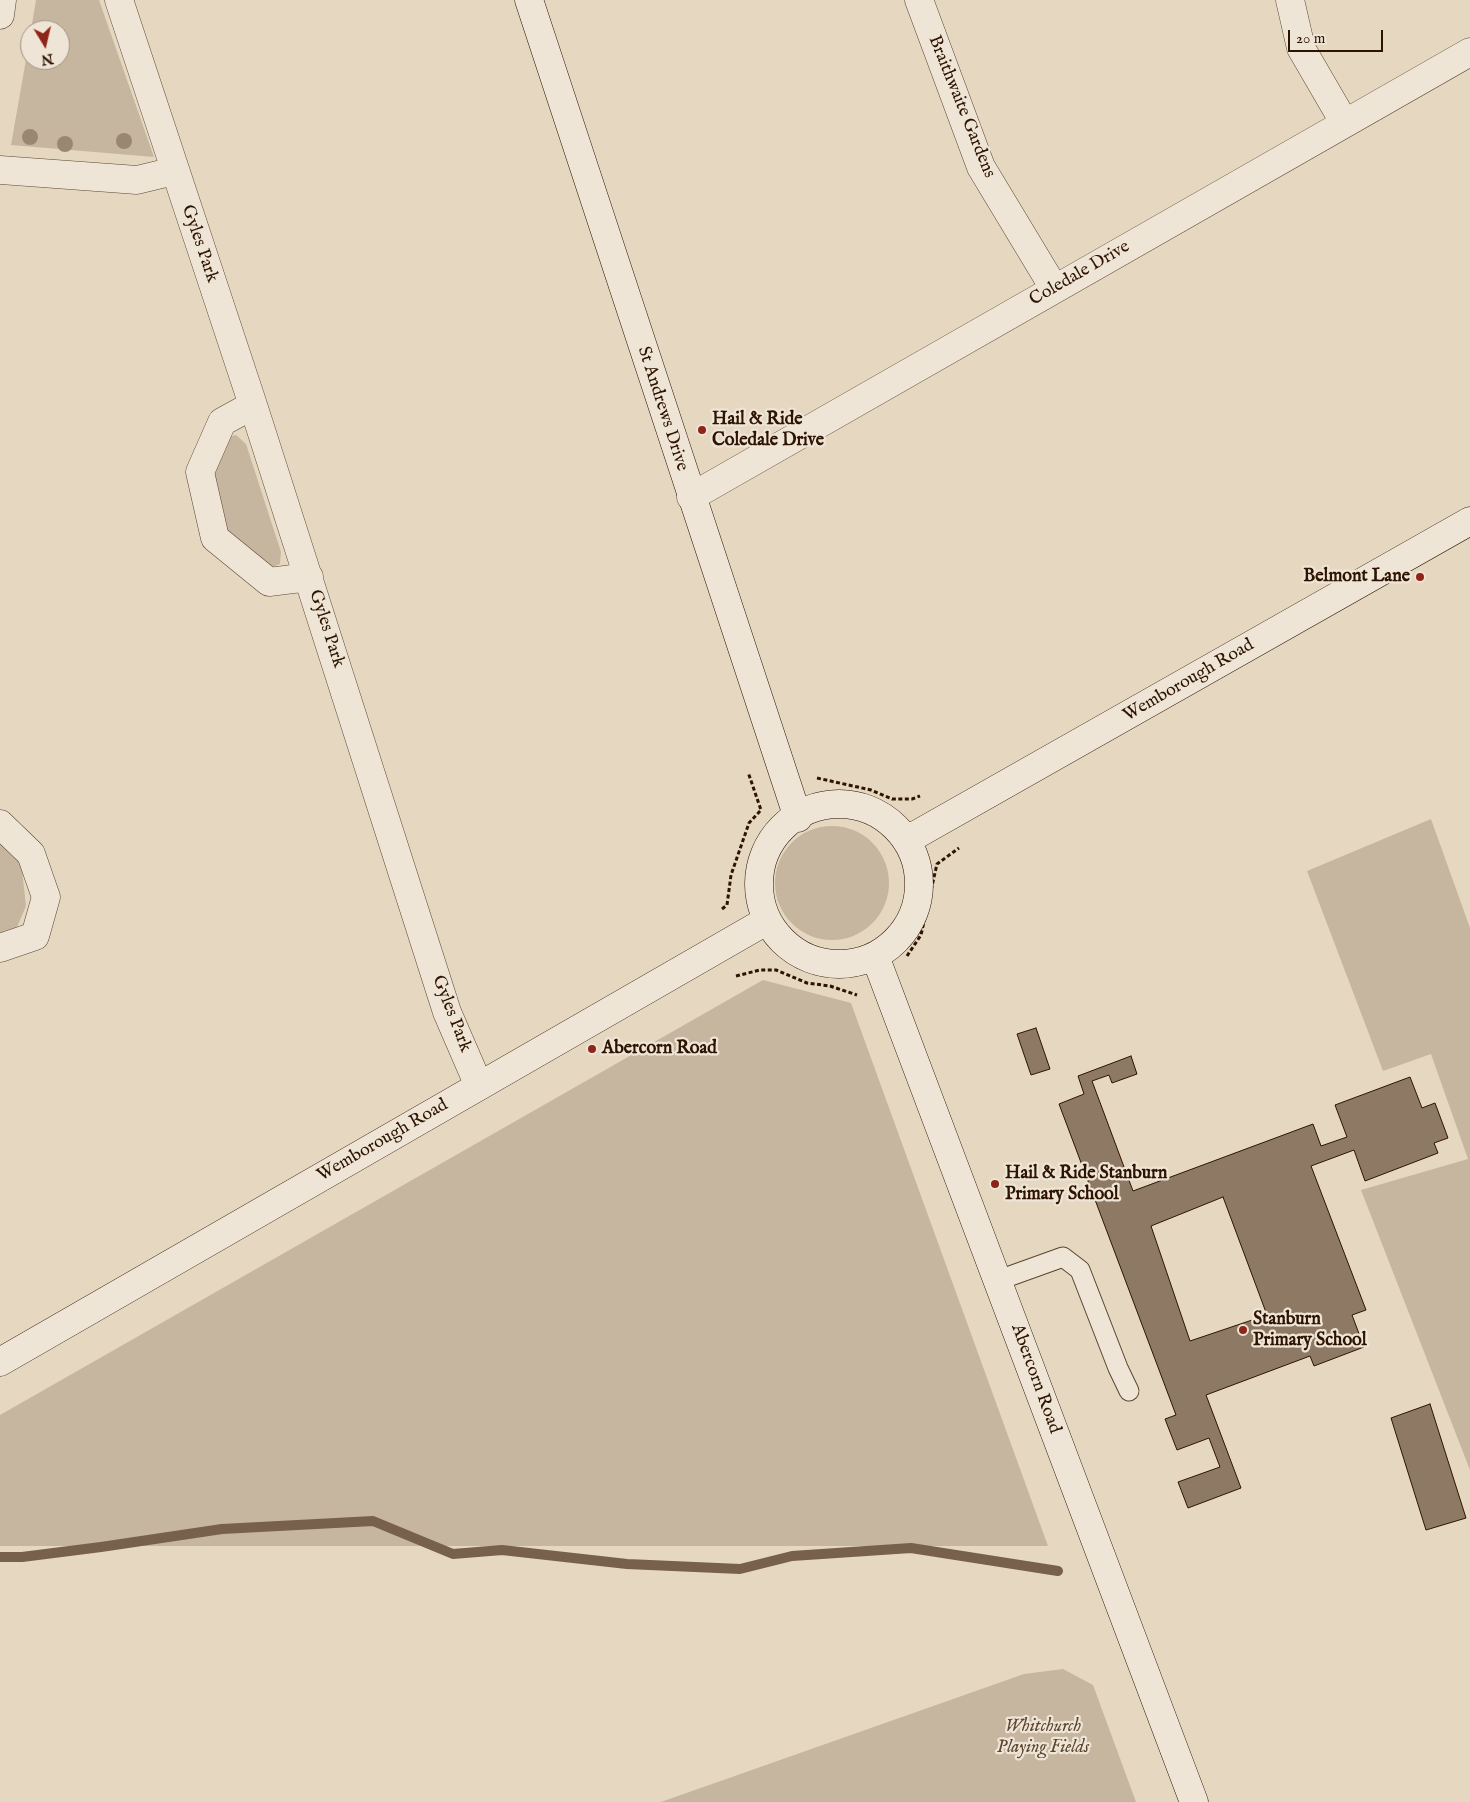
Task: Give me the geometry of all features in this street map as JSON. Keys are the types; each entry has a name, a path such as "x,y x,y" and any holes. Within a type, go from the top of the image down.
{"street":[{"path":"0,14 2,0"},
{"name":"Gyles Park","path":"119,0 309,577 448,1012 479,1086"},
{"name":"St Andrews Drive","path":"529,0 798,818"},
{"name":"Braithwaite Gardens","path":"919,0 981,167 1054,288"},
{"path":"1290,0 1301,48 1344,122"},
{"name":"Coledale Drive","path":"691,497 1344,122 1470,52"},
{"path":"0,170 137,180 174,171"},
{"path":"253,405 222,422 200,472 215,538 270,582 309,577"},
{"name":"Wemborough Road","path":"907,840 1470,521"},
{"path":"832,804 856,805 878,814 897,829 907,840 919,872 918,897 910,921 895,941 875,956 851,964 825,964 802,956 781,941 766,920 758,895 759,868 769,843 786,823 798,818 832,804"},
{"path":"0,824 31,854 46,897 35,936 0,948"},
{"name":"Wemborough Road","path":"0,1362 766,920"},
{"name":"Abercorn Road","path":"875,956 999,1280 1194,1802"}],"lane":[{"path":"999,1280 1063,1257 1080,1270 1118,1368 1129,1391"}],"path":[{"path":"720,911 727,905 731,875 749,823 761,810 748,772"},
{"path":"814,777 871,790 892,798 912,799 927,793"},
{"path":"905,963 907,955 921,935 937,864 964,845"},
{"path":"736,976 760,970 776,970 807,983 830,986 861,997"}],"green space":[{"path":"36,0 99,0 154,157 11,145 24,70 70,70 70,20 33,20"},
{"path":"236,435 246,444 281,552 280,564 267,569 227,535 212,488 217,457 227,437"},
{"path":"1431,819 1470,928 1470,1470 1361,1190 1468,1159 1431,1054 1383,1071 1307,871"},
{"path":"832,826 854,831 872,843 884,861 889,883 884,905 872,923 854,935 832,940 810,935 792,923 780,905 775,883 780,861 792,843 810,831"},
{"path":"0,837 21,861 26,906 17,927 5,937 0,938"},
{"path":"763,980 851,1003 1048,1546 0,1546 0,1415"},
{"name":"Whitchurch Playing Fields","path":"1063,1669 1093,1685 1136,1802 661,1802 1024,1674"}],"building":[{"path":"1036,1028 1050,1069 1031,1075 1017,1034"},
{"path":"1131,1056 1137,1074 1112,1083 1109,1075 1092,1081 1133,1191 1313,1124 1321,1146 1347,1137 1335,1105 1410,1077 1422,1108 1435,1103 1448,1138 1434,1143 1438,1153 1365,1181 1354,1150 1311,1166 1366,1310 1352,1315 1364,1347 1314,1366 1310,1356 1206,1395 1241,1488 1188,1508 1178,1482 1220,1467 1209,1438 1177,1450 1165,1419 1176,1415 1059,1104 1084,1094 1078,1076","holes":["1223,1197 1267,1315 1190,1341 1151,1226"]},
{"path":"1430,1404 1466,1518 1426,1530 1391,1418"}],"waterway":[{"path":"0,1557 22,1557 222,1529 373,1521 453,1554 502,1550 627,1564 740,1569 792,1556 911,1548 1058,1571"}],"place":[{"name":"Hail & Ride Coledale Drive","path":"702,430"},
{"name":"Belmont Lane","path":"1420,577"},
{"name":"Abercorn Road","path":"592,1049"},
{"name":"Hail & Ride Stanburn Primary School","path":"995,1184"},
{"name":"Stanburn Primary School","path":"1243,1330"}]}
